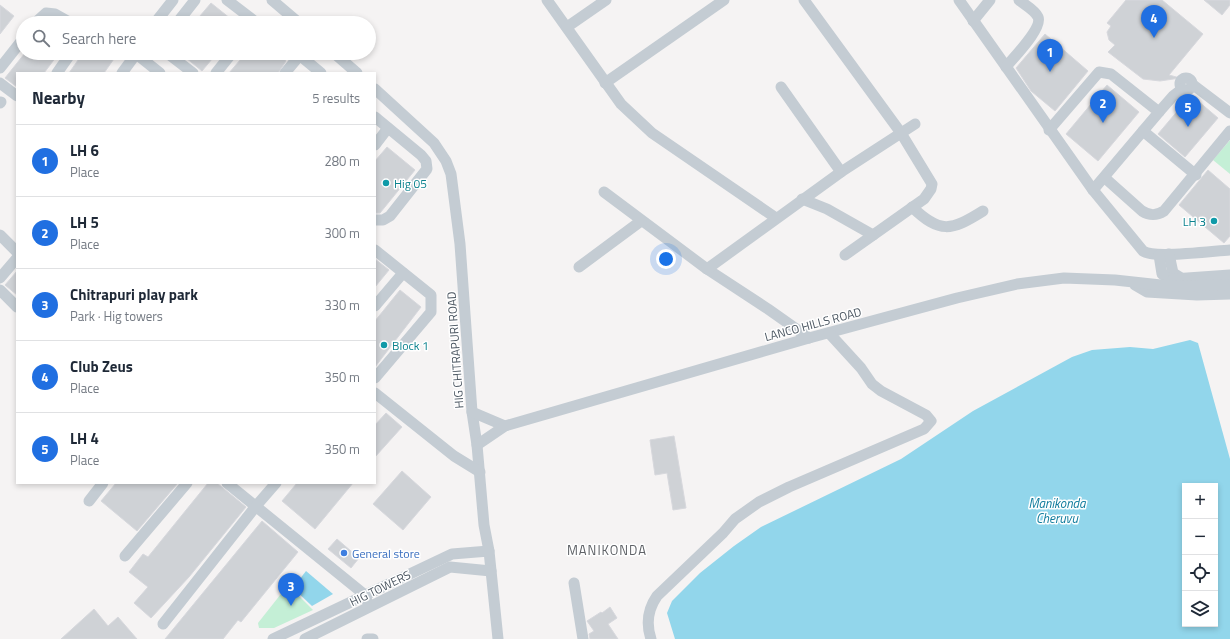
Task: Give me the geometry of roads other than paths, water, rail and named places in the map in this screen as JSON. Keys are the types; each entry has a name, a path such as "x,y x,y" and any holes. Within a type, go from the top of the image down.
{"street":[{"path":"160,16 173,0"},
{"path":"182,16 195,0"},
{"path":"227,0 248,16"},
{"path":"272,0 291,16"},
{"path":"547,0 621,104 652,133 776,218"},
{"path":"567,27 606,0"},
{"path":"605,83 724,0"},
{"path":"804,0 901,133 932,184 929,193 912,207 845,255"},
{"path":"959,0 1049,130 1093,190 1143,251 1164,254 1230,250"},
{"path":"973,20 990,0"},
{"path":"1006,67 1034,33 1038,23 1038,18 1035,13 1019,0"},
{"path":"43,16 46,13 59,16"},
{"path":"0,68 16,48"},
{"path":"58,72 67,60"},
{"path":"123,72 132,60"},
{"path":"144,60 159,72"},
{"path":"176,60 192,72"},
{"path":"217,72 226,60"},
{"path":"286,72 294,60"},
{"path":"305,60 320,72"},
{"path":"342,60 356,72"},
{"path":"1049,130 1099,72 1111,74 1159,112"},
{"path":"0,83 16,95"},
{"path":"1093,190 1105,178 1173,96 1187,86 1230,114"},
{"path":"781,87 841,172"},
{"name":"HIG CHITRAPURI ROAD","path":"376,90 434,143 446,160 451,174 460,244 472,412 477,445 484,525 489,551 498,639"},
{"path":"376,118 421,155 426,161 427,169 390,216 383,220 376,220"},
{"path":"707,269 802,199 915,124"},
{"path":"376,143 388,128"},
{"path":"1143,131 1196,175"},
{"path":"1105,178 1142,211 1149,215 1158,214 1164,211 1196,175 1230,131"},
{"path":"604,192 707,269 808,338"},
{"path":"802,199 827,209 873,235"},
{"path":"912,207 924,219 941,228 950,226 983,211"},
{"path":"580,267 641,221"},
{"path":"0,235 16,251"},
{"path":"376,251 431,295 431,312 376,377"},
{"path":"1164,254 1173,273 1181,278"},
{"path":"1164,254 1162,274 1169,279"},
{"path":"0,278 16,259"},
{"path":"376,305 403,272"},
{"path":"1153,280 1230,275"},
{"name":"LANCO HILLS ROAD","path":"477,445 506,426 808,338 957,298 1040,280 1064,278 1116,280 1133,283"},
{"path":"1133,283 1170,286 1230,285"},
{"path":"1133,283 1147,292 1197,295 1230,294"},
{"path":"0,290 16,306"},
{"path":"651,639 648,620 650,606 657,596 723,533 740,514 789,487 924,429 930,424 931,421 926,415 880,391 872,384 861,368 829,333"},
{"path":"376,394 454,456 480,472"},
{"path":"472,412 506,426"},
{"path":"89,501 102,484"},
{"path":"125,556 186,484"},
{"path":"229,484 365,595 370,607"},
{"path":"163,624 275,484"},
{"path":"273,639 452,554 489,551"},
{"name":"HIG TOWERS","path":"305,639 450,568 491,570"},
{"path":"574,583 583,639"},
{"path":"367,639 373,639"}],"water":[{"name":"Manikonda Cheruvu","path":"1190,340 1198,343 1230,459 1230,639 675,639 667,613 672,601 700,573 761,527 901,459 973,411 1072,357 1092,350 1130,347 1153,349"},
{"path":"306,571 333,594 312,606 293,588"}],"place":[{"name":"Club Zeus","path":"1154,38"},
{"name":"LH 6","path":"1050,72"},
{"name":"LH 5","path":"1103,123"},
{"name":"LH 4","path":"1188,127"},
{"name":"Hig 05","path":"386,183"},
{"name":"LH 3","path":"1214,221"},
{"name":"Block 1","path":"384,345"},
{"name":"General store","path":"344,553"},
{"name":"Chitrapuri play park","path":"291,606"}],"district":[{"name":"MANIKONDA","path":"607,550"}]}
